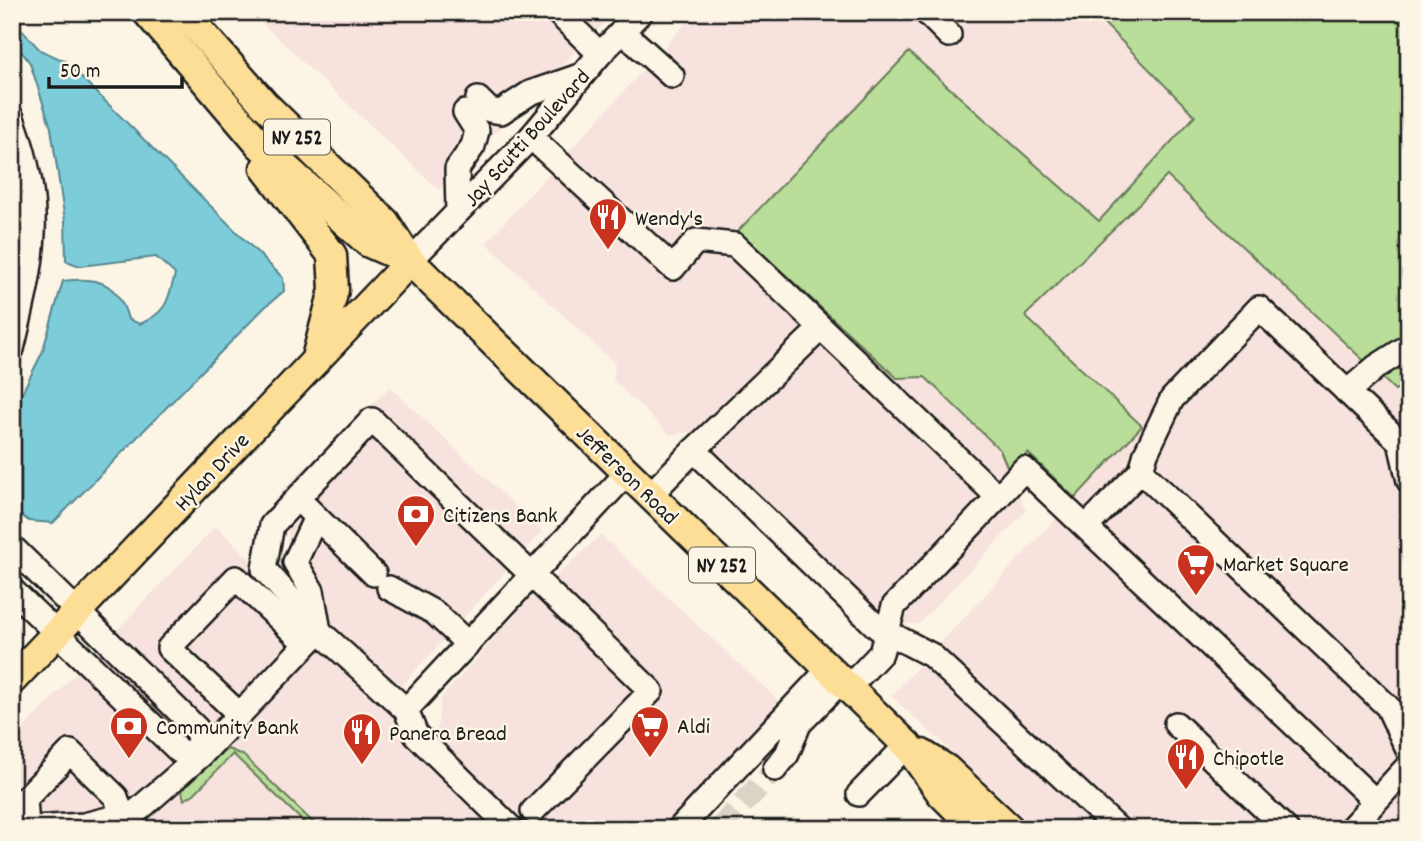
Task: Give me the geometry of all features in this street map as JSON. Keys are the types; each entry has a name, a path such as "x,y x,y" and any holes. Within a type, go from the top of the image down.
{"main road":[{"name":"Jefferson Road","path":"147,12 260,145 369,243 410,261"},
{"name":"Jefferson Road","path":"183,12 264,104 385,222 410,261 907,745 941,793 977,829"},
{"path":"236,118 265,169 332,255 334,290 316,360"},
{"name":"Hylan Drive","path":"12,681 410,261"},
{"name":"Jefferson Road","path":"907,745 946,769 1010,829"}],"street":[{"path":"557,12 600,54"},
{"name":"Jay Scutti Boulevard","path":"410,261 531,137 600,54 641,12"},
{"path":"926,12 949,36"},
{"path":"622,31 672,76"},
{"path":"458,211 457,169 473,146 477,131 471,105 501,112 530,93 582,75"},
{"path":"12,118 24,151 35,204 32,262 12,349"},
{"path":"531,137 673,268 695,241 735,245 998,497"},
{"path":"1086,527 1141,471 1146,453 1172,399 1258,308 1400,442 1409,481"},
{"path":"650,495 821,328"},
{"path":"1347,392 1376,367 1409,346"},
{"path":"312,638 264,569 272,525 372,420 651,691 533,811"},
{"path":"694,450 877,627 931,655 1118,829"},
{"path":"679,829 839,679 881,653 894,606 1024,469 1375,801"},
{"path":"1141,471 1388,707 1409,752"},
{"path":"406,710 627,473"},
{"path":"297,498 382,581 435,613 468,644"},
{"path":"122,816 116,797 70,752 25,799 35,828 84,825 122,816 136,812 201,755 312,638 312,591 295,562 316,517"},
{"path":"12,547 197,729 201,755"},
{"path":"239,714 169,648 236,578 406,710 416,736 512,829"},
{"path":"12,590 179,751 201,755"},
{"path":"775,769 787,754 799,724 839,679"},
{"path":"1175,723 1280,827"},
{"path":"859,794 907,745"},
{"path":"1350,829 1409,765"}],"shaded area":[{"path":"250,12 615,12 439,190"},
{"path":"696,12 1093,12 1195,116 1099,221 909,52 739,231 924,377 1000,450 1026,511 919,624 901,624 867,599 689,432 670,435 613,380 615,364 486,243"},
{"name":"Market Square","path":"1167,175 1395,389 1409,383 1409,829 1036,829 891,696 1142,426 1025,316"},
{"path":"390,387 542,531 396,692 300,589 285,562 288,532 282,490"},
{"path":"216,526 436,740 441,698 525,604 601,535 781,703 683,829 12,829 12,740"}],"green space":[{"path":"1093,12 1409,12 1409,383 1395,390 1167,176 1025,316 1142,426 1075,498 1028,453 1009,471 1000,450 925,377 897,378 738,231 909,52 1099,221 1195,116"},
{"path":"228,749 243,755 320,829 311,829 233,754 194,794 184,800 182,791 211,761"}],"water":[{"path":"12,19 40,50 65,61 283,278 284,291 264,308 53,523 29,521 12,509 12,413 42,353 63,281 87,280 105,285 119,297 128,319 140,324 156,315 165,305 175,274 156,257 80,266 66,261 65,221 51,128 30,63 12,39"}],"tunnel":[{"path":"719,829 775,769"}],"place":[{"name":"Wendy's","path":"608,251"},
{"name":"Citizens Bank","path":"416,548"},
{"name":"Market Square","path":"1196,597"},
{"name":"Aldi","path":"650,759"},
{"name":"Community Bank","path":"129,760"},
{"name":"Panera Bread","path":"362,766"},
{"name":"Chipotle","path":"1186,791"}]}
